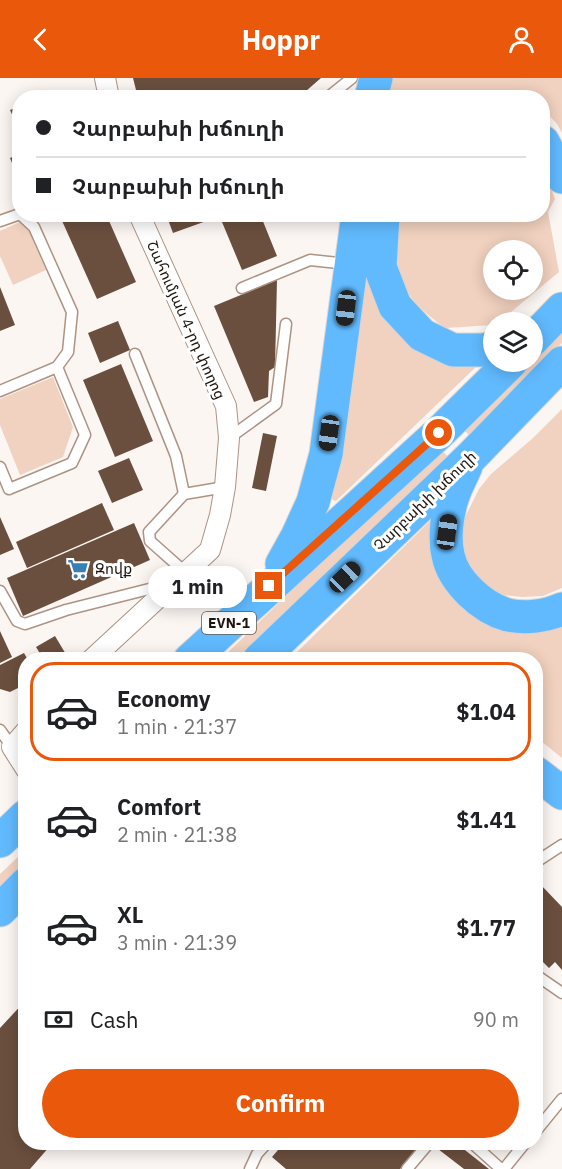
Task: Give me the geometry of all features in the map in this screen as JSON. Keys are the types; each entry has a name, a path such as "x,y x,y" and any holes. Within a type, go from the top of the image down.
{"highway":[{"path":"550,155 562,177"},
{"path":"269,586 314,502 326,454 357,222"},
{"path":"383,222 380,267 395,306 422,335 453,350 483,350"},
{"path":"543,328 562,309"},
{"name":"Չարբախի խճուղի","path":"267,652 468,459 562,363"},
{"name":"EVN-1","path":"199,652 439,433 501,372"},
{"path":"439,433 468,459 453,495 447,532 448,556 456,574 477,598 507,615 537,615 562,609"},
{"path":"543,779 562,793"},
{"path":"0,841 18,824"},
{"path":"0,909 18,892"}],"street":[{"name":"Շահումյան 4-րդ փողոց","path":"100,652 210,550 225,487 229,438 226,406 143,222"},
{"path":"18,740 12,747 18,756"}],"lane":[{"path":"337,90 352,78"},
{"path":"0,391 57,367 68,352 72,312 34,227 29,222"},
{"path":"242,288 310,260 352,264"},
{"path":"229,438 276,404 286,324"},
{"path":"135,354 176,456 184,494"},
{"path":"0,467 9,489 72,463 85,435 57,367"},
{"path":"0,591 17,621 25,624 181,577 150,541 150,532 184,494 225,487"},
{"path":"0,730 12,747"},
{"path":"543,857 562,845"},
{"path":"543,980 562,993"},
{"path":"543,1122 562,1099"},
{"path":"250,1169 260,1150"},
{"path":"407,1169 423,1150"},
{"path":"480,1150 502,1169 519,1150"}],"shaded area":[{"path":"392,78 562,78 562,133 550,116 550,90 389,90"},
{"path":"550,186 555,199 550,208"},
{"path":"25,222 46,270 13,285 0,256 0,231"},
{"path":"398,222 550,222 559,272 543,285 543,240 483,240 483,300 525,300 511,312 483,312 483,326 445,328 428,315 407,292 398,267"},
{"path":"363,281 372,281 478,365 336,501 331,499 353,367"},
{"path":"562,332 562,343 543,362 543,351"},
{"path":"522,372 533,372 469,435 464,430"},
{"path":"53,377 73,427 63,457 20,475 0,425 0,399"},
{"path":"562,409 562,588 543,596 504,595 490,589 463,561 460,527 479,489 491,474 533,438"},
{"path":"442,450 447,456 248,652 228,652 326,557"},
{"path":"433,518 443,574 562,617 562,758 543,743 543,652 297,652"},
{"path":"18,857 18,878 0,896 0,874"}],"building":[{"path":"133,78 321,78 307,90 136,90"},
{"path":"63,222 110,222 136,282 97,299"},
{"path":"169,222 204,222 173,233"},
{"path":"222,222 263,222 277,256 242,270"},
{"path":"277,280 275,367 269,371 268,397 254,402 214,306"},
{"path":"0,287 15,325 0,331"},
{"path":"118,321 130,350 100,363 88,333"},
{"path":"121,364 153,441 115,457 83,380"},
{"path":"263,433 277,436 266,491 252,488"},
{"path":"129,458 143,490 112,503 98,471"},
{"path":"102,503 114,530 27,568 16,542"},
{"path":"0,517 14,549 0,555"},
{"path":"134,523 150,560 23,616 7,578"},
{"path":"0,631 12,657 0,663"},
{"path":"55,636 65,652 39,652 36,647"},
{"path":"18,656 18,688 10,692 0,689 0,665"},
{"path":"543,887 562,907 562,970 555,962 549,968 543,962"},
{"path":"18,1009 18,1150 47,1150 30,1169 0,1169 0,1028"},
{"path":"278,1150 417,1150 400,1169 286,1169 272,1157"},
{"path":"439,1150 465,1150 489,1169 464,1169"}],"place":[{"name":"Զովք","path":"78,569"}],"route":[{"path":"269,586 439,433"}]}
